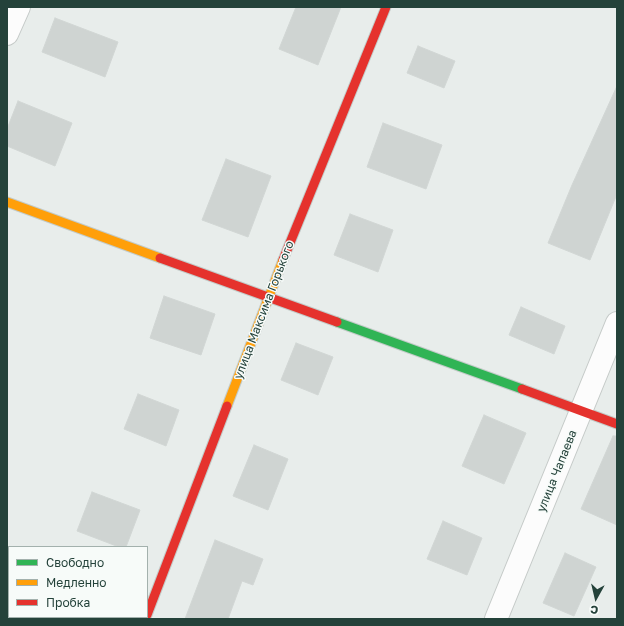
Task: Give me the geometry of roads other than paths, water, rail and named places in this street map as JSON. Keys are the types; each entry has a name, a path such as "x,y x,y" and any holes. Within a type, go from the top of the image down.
{"street":[{"path":"7,34 19,7"},
{"name":"улица Максима Горького","path":"148,612 268,297 386,7"},
{"path":"7,202 617,424"},
{"name":"улица Чапаева","path":"496,619 617,323"}]}
